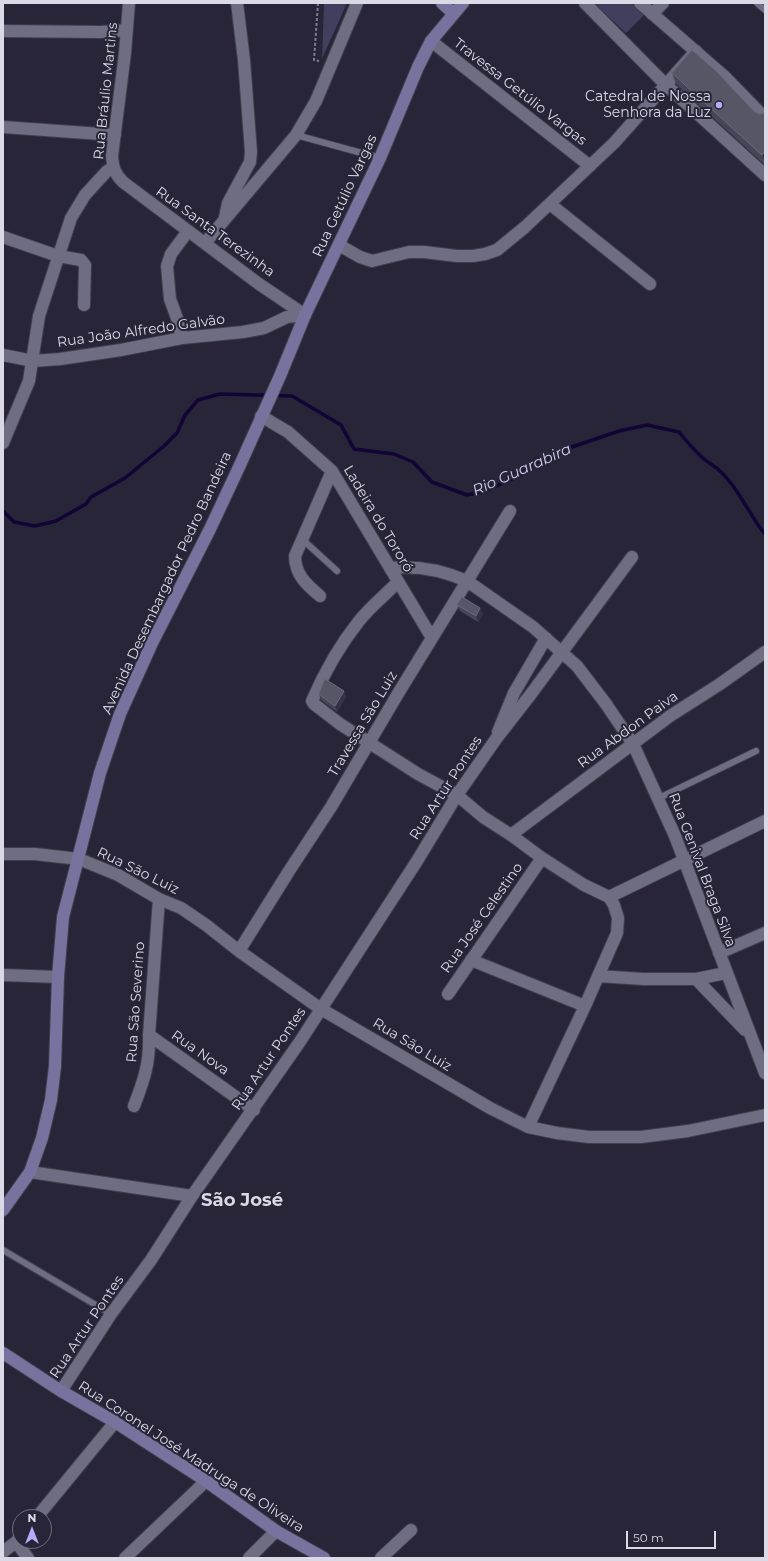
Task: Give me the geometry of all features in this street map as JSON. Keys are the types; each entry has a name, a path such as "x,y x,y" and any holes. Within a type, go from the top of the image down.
{"main road":[{"path":"442,3 453,13"},
{"name":"Rua Getúlio Vargas","path":"263,412 280,376 305,315 380,158 418,67 431,41 453,13 463,3"},
{"name":"Avenida Desembargador Pedro Bandeira","path":"3,1210 30,1172 42,1138 51,1100 55,1066 58,977 63,917 100,773 120,714 152,643 210,529 263,412"},
{"name":"Rua Coronel José Madruga de Oliveira","path":"3,1353 61,1392 115,1422 206,1481 276,1531 324,1558"}],"street":[{"name":"Rua Bráulio Martins","path":"3,443 29,381 39,316 70,218 84,195 107,171 113,168 112,156 129,3"},
{"path":"224,221 228,203 250,162 252,152 244,60 237,3"},
{"path":"205,243 296,135 316,101 330,63 357,3"},
{"path":"585,3 665,84 765,175"},
{"path":"640,3 724,76 765,118"},
{"path":"652,14 663,3"},
{"path":"3,31 101,32 127,30"},
{"name":"Travessa Getúlio Vargas","path":"431,41 590,166"},
{"path":"339,245 360,257 372,261 409,252 424,252 457,256 485,254 496,250 511,239 550,204 614,143 696,51"},
{"path":"3,126 115,135"},
{"name":"Rua Santa Terezinha","path":"113,168 116,176 123,182 259,284 305,315"},
{"path":"550,204 650,284"},
{"path":"182,338 170,299 167,266 171,254 188,231"},
{"path":"3,237 58,256 81,260 85,265 84,305"},
{"name":"Rua João Alfredo Galvão","path":"3,356 33,361 60,359 121,350 182,338 243,332 264,328 287,317 305,315"},
{"name":"Ladeira do Tororó","path":"263,412 332,471 432,638"},
{"path":"320,596 300,577 296,568 295,556 332,471"},
{"name":"Travessa São Luiz","path":"240,951 289,871 331,807 399,692 510,511"},
{"name":"Rua Artur Pontes","path":"61,1392 111,1314 152,1260 192,1196 254,1110 321,1009 417,861 457,795 496,739 632,557"},
{"name":"Rua Genival Braga Silva","path":"390,568 422,568 455,576 467,581 546,638 577,666 606,704 633,744 659,798 685,861 765,1073"},
{"path":"398,582 359,621 335,657 318,687 313,700 314,704 334,720 418,774 457,795 483,817 542,858 584,885 609,897 617,911 618,928 585,1006 528,1127"},
{"name":"Rua Artur Pontes","path":"496,739 501,722 514,693 546,638"},
{"name":"Rua Abdon Paiva","path":"511,835 670,716 720,684 765,652"},
{"path":"609,897 685,861 765,820"},
{"name":"Rua São Luiz","path":"3,854 34,854 78,859 118,875 159,899 181,908 321,1009 490,1108 528,1127 588,1137 642,1137 688,1131 765,1115"},
{"name":"Rua José Celestino","path":"448,994 542,858"},
{"name":"Rua São Severino","path":"134,1106 144,1079 150,1050 149,1035 159,899"},
{"path":"719,953 765,933"},
{"path":"471,960 585,1006"},
{"path":"598,976 644,979 696,979 726,973"},
{"path":"3,975 58,977"},
{"name":"Rua Genival Braga Silva","path":"696,979 749,1033"},
{"name":"Rua Nova","path":"149,1035 254,1110"},
{"path":"30,1172 192,1196"},
{"path":"44,1509 115,1422"},
{"path":"125,1558 206,1481"},
{"path":"381,1558 411,1530"},
{"path":"249,1558 276,1531"},
{"path":"3,1552 12,1545"},
{"path":"23,1549 28,1558"}],"lane":[{"path":"757,3 765,10"},
{"path":"296,135 380,158"},
{"path":"302,539 337,571"},
{"path":"659,798 756,751"},
{"path":"3,1250 111,1314"}],"path":[{"path":"318,3 314,60 330,63"}],"shaded area":[{"path":"324,3 347,3 322,59"},
{"path":"594,3 631,3 644,15 626,33"}],"building":[{"name":"Catedral de Nossa Senhora da Luz","path":"692,50 715,70 755,112 765,114 765,151 762,155 672,73"},
{"path":"462,597 480,608 476,616 457,605"},
{"path":"325,679 344,691 335,706 319,694"}],"waterway":[{"name":"Rio Guarabira","path":"3,511 14,522 35,526 56,521 86,504 91,497 125,478 164,446 177,433 185,415 198,400 220,394 292,396 341,425 354,449 394,454 413,462 432,482 467,495 485,491 521,475 529,466 563,450 619,431 647,425 679,432 697,453 719,470 729,481 765,534"}],"place":[{"name":"Catedral de Nossa Senhora da Luz","path":"719,105"}],"district":[{"name":"São José","path":"242,1201"}]}
